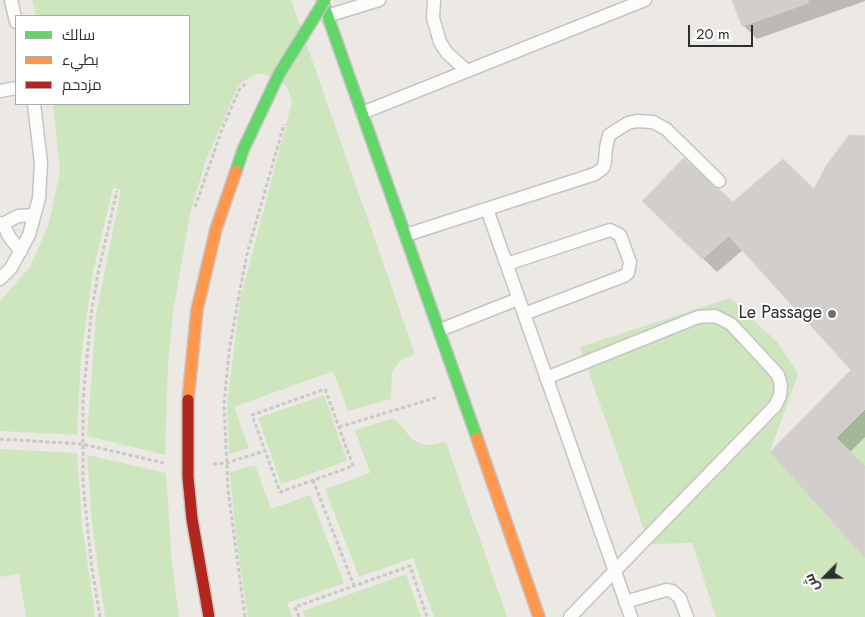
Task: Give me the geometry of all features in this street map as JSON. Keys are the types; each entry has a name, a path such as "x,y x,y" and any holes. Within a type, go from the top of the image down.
{"main road":[{"path":"323,0 327,16 440,330 539,617"},
{"path":"209,617 192,519 188,477 188,393 197,310 216,229 243,150 279,74 323,0"}],"lane":[{"path":"11,0 15,18"},
{"path":"327,16 379,0"},
{"path":"434,0 433,18 440,42 466,70"},
{"path":"362,113 645,0"},
{"path":"0,91 15,88"},
{"path":"0,279 21,251 29,235 39,198 41,163 34,105"},
{"path":"406,235 599,172 605,162 609,135 628,123 637,121 653,122 666,129 719,181"},
{"path":"487,209 630,617"},
{"path":"21,251 10,238 2,223 18,216 34,215"},
{"path":"507,264 610,230 620,235 630,262 628,273 624,276 524,314"},
{"path":"440,330 518,299"},
{"path":"546,378 706,315 715,316 730,324 778,375 781,385 780,396 775,406 570,617"},
{"path":"626,602 660,590 672,591 682,603 687,617"}],"path":[{"path":"100,617 87,523 82,444 84,392 91,315 98,273 117,191"},
{"path":"325,389 353,466 280,492 265,451 252,415 325,389"},
{"path":"339,427 460,390"},
{"path":"0,439 82,444 168,464"},
{"path":"207,465 226,463 265,451"},
{"path":"313,480 354,586"},
{"path":"299,617 295,606 410,566 428,617"}],"green space":[{"path":"32,0 291,0 415,354 401,360 392,372 391,399 348,411 333,371 234,407 249,448 229,454 227,404 240,300 292,102 287,86 265,74 257,74 242,82 237,88 205,163 190,214 173,313 168,363 165,455 87,436 96,316 121,190 113,188 93,272 81,357 77,435 0,431 0,301 30,267 49,223 60,171 53,105 190,105 190,15 36,15"},
{"path":"730,298 778,343 798,374 770,452 865,558 865,617 716,617 692,543 649,544 580,347"},
{"path":"324,395 347,461 281,484 258,418"},
{"path":"865,409 865,466 836,438"},
{"path":"394,418 413,440 421,444 429,445 446,442 507,617 434,617 413,558 359,577 325,489 370,473 355,430"},
{"path":"0,449 77,453 82,524 95,617 26,617 19,574 0,577"},
{"path":"87,455 166,473 172,564 179,617 105,617 92,523"},
{"path":"255,465 271,509 310,495 344,583 287,603 292,617 248,617 236,538 230,472"},
{"path":"406,574 421,617 305,617 303,611"}],"building":[{"path":"732,0 808,0 808,3 742,26"},
{"name":"Le Passage","path":"849,135 865,136 865,409 836,438 865,466 865,558 770,452 851,370 729,236 702,259 642,201 684,158 733,202 783,159 814,189 826,166"}],"traffic: fast":[{"path":"322,0 477,438"},
{"path":"236,171 243,150 279,74 325,0"}],"traffic: slow":[{"path":"188,400 197,310 216,229 236,171"},
{"path":"477,438 539,617"}],"traffic: jam":[{"path":"188,400 188,477 192,519 209,617"}],"place":[{"name":"Le Passage","path":"832,314"}]}
